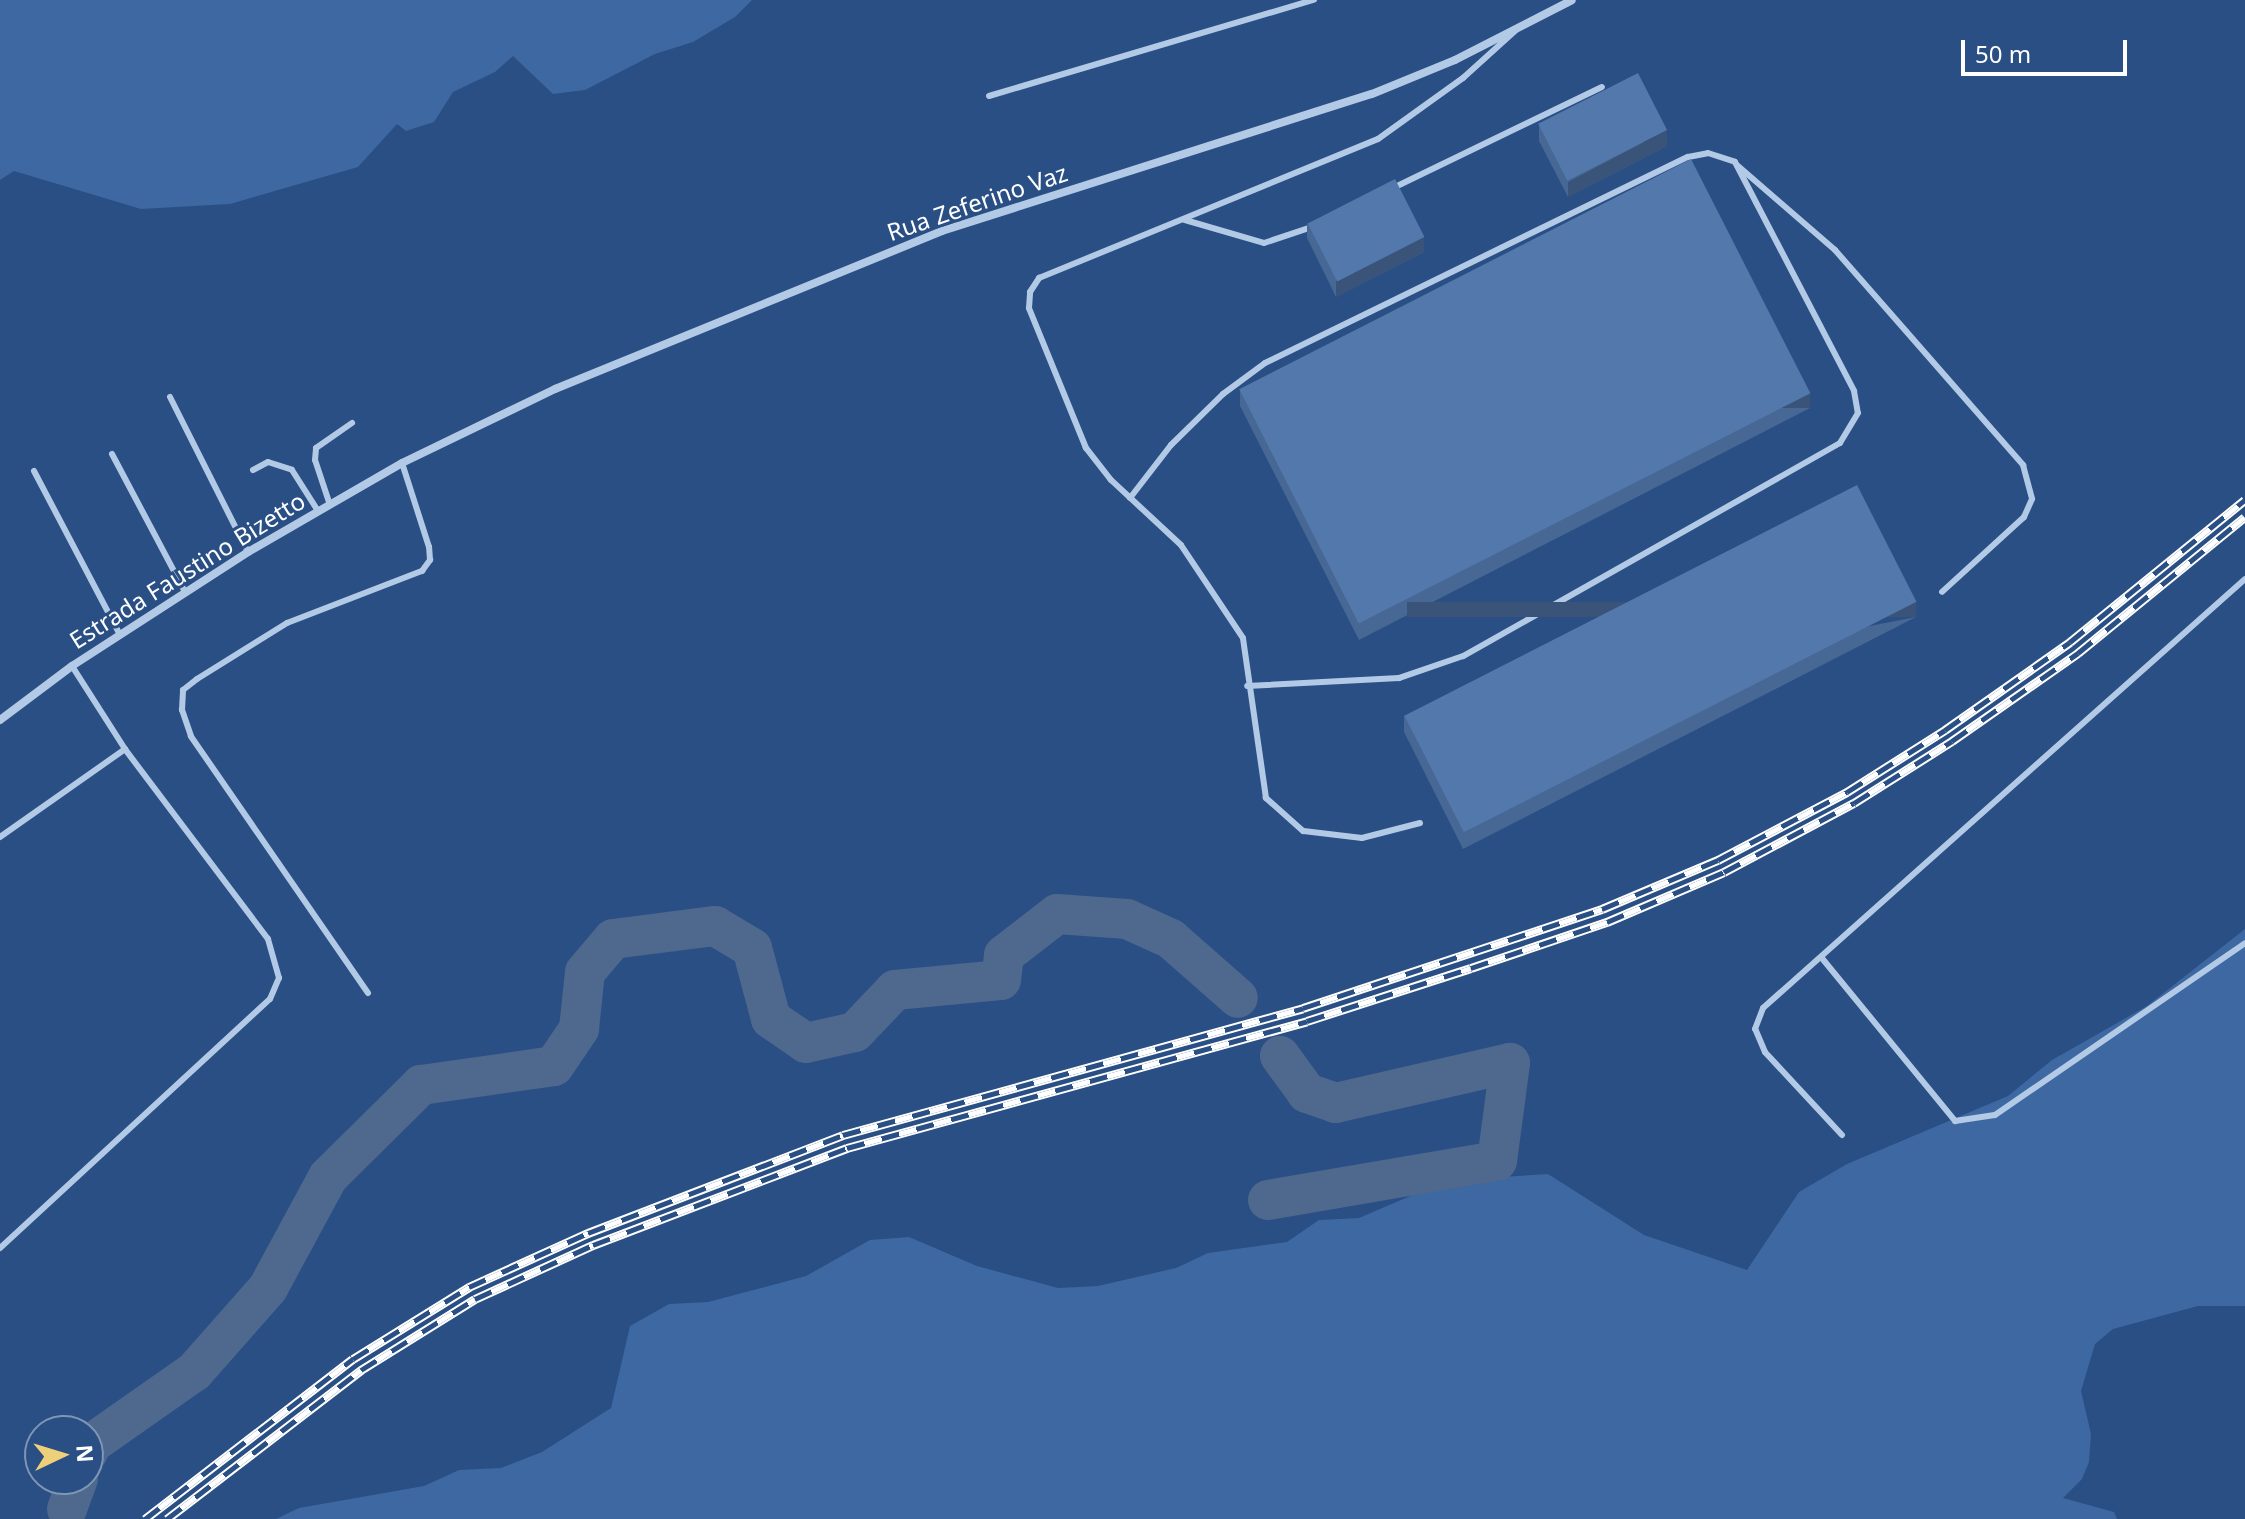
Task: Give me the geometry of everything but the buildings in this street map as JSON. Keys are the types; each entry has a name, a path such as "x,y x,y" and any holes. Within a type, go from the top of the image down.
{"street":[{"name":"Rua Zeferino Vaz","path":"402,463 555,389 942,231 1372,94 1518,29 1572,0"},
{"name":"Estrada Faustino Bizetto","path":"0,720 72,666 185,592 402,463"}],"lane":[{"path":"989,96 1314,0"},
{"path":"1420,823 1362,838 1303,831 1266,798 1247,686 1243,638 1181,545 1130,498 1086,448 1029,308 1030,292 1039,278 1378,139 1463,78 1518,29"},
{"path":"1386,191 1602,87"},
{"path":"1130,498 1181,434 1223,394 1265,363 1688,157 1708,153 1735,162 1835,250 2023,465 2032,499 2024,517 1942,592"},
{"path":"1247,686 1399,678 1463,656 1840,443 1858,413 1854,391 1735,162"},
{"path":"1185,220 1264,243 1286,240 1329,219"},
{"path":"170,397 248,552"},
{"path":"330,505 315,460 316,448 352,423"},
{"path":"112,454 185,592"},
{"path":"253,470 268,462 292,470 318,511"},
{"path":"368,993 191,736 182,710 183,690 287,623 422,571 430,560 429,547 402,463"},
{"path":"34,471 120,635"},
{"path":"1842,1135 1765,1052 1755,1029 1763,1008 2245,579"},
{"path":"0,1248 270,999 279,978 268,939 125,749 72,666"},
{"path":"0,837 125,749"},
{"path":"1821,957 1930,1095 1955,1121 1965,1121 1995,1115 2245,943"}],"shaded area":[{"path":"0,0 752,0 735,17 693,42 655,54 585,90 553,94 513,56 495,72 453,92 434,122 406,131 397,124 358,167 230,204 141,209 14,171 0,180"},
{"path":"2245,929 2245,1306 2198,1306 2113,1329 2095,1344 2081,1391 2091,1434 2089,1462 2082,1479 2063,1498 2114,1512 2117,1519 276,1519 299,1508 424,1486 459,1470 501,1468 542,1452 611,1408 630,1326 669,1304 708,1302 806,1276 870,1240 909,1237 977,1266 1058,1288 1098,1286 1176,1268 1208,1253 1287,1242 1319,1220 1359,1218 1429,1188 1469,1179 1548,1174 1644,1235 1747,1270 1799,1192 1847,1164 2008,1096 2052,1060 2147,1006"}],"waterway":[{"path":"104,1435 194,1372 268,1288 328,1177 421,1085 554,1066 579,1029 585,972 613,939 715,926 752,948 771,1019 806,1043 855,1032 895,990 1001,980 1004,955 1057,914 1127,919 1171,939 1238,998"},
{"path":"1268,1200 1497,1161 1510,1063 1336,1103 1307,1093 1280,1056"},
{"path":"67,1509 72,1495"}],"railway":[{"path":"145,1519 353,1359 469,1287 588,1233 843,1135 1303,1008 1602,909 1718,860 1847,792 1945,730 2070,642 2245,500"},
{"path":"167,1519 361,1370 475,1299 593,1245 847,1148 1307,1021 1607,922 1724,872 1854,803 1952,741 2078,653 2245,517"}]}
